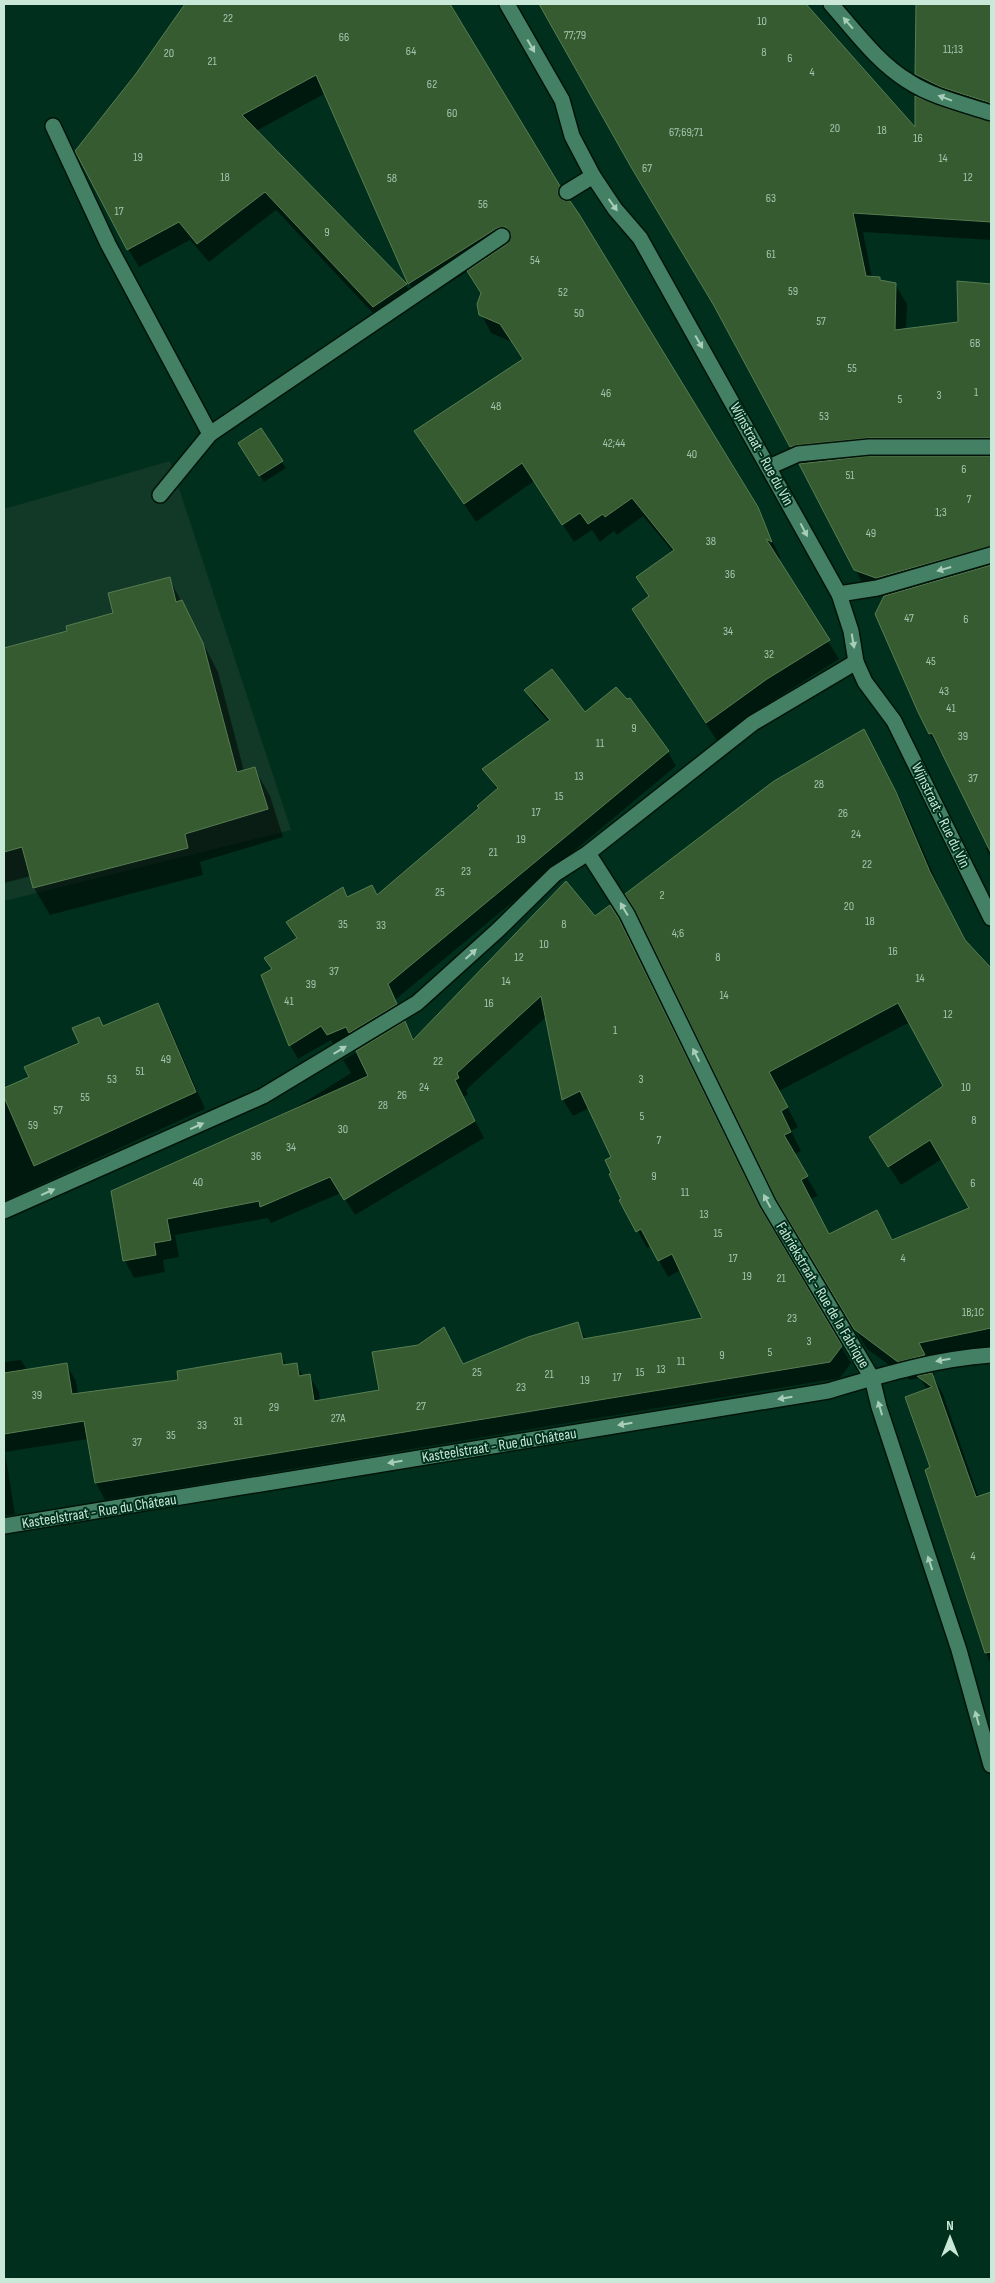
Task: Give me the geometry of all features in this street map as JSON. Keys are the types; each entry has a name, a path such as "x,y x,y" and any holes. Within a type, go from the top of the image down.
{"street":[{"name":"Wijnstraat - Rue du Vin","path":"507,4 562,100 572,136 593,176 615,209 640,238 839,594 851,631 856,662 865,682 894,721 991,918"},
{"path":"831,4 893,71 909,83 991,113"},
{"path":"54,126 108,244 210,434"},
{"path":"567,192 593,176"},
{"path":"160,495 210,434 502,236"},
{"path":"769,467 798,454 868,447 991,447"},
{"path":"839,594 877,588 991,555"},
{"path":"4,1211 263,1096 417,1003 498,930 555,874 588,853 752,723 856,662"},
{"name":"Fabriekstraat - Rue de la Fabrique","path":"588,853 627,914 768,1202 872,1378 879,1407 959,1650 991,1765"},
{"name":"Kasteelstraat - Rue du Château","path":"4,1526 828,1391 945,1359 991,1355"}],"shaded area":[{"path":"170,461 291,830 4,901 4,509"}],"building":[{"path":"185,4 450,4 560,186 559,196 563,200 570,201 579,214 758,507 772,542 766,539 830,640 767,679 706,723 632,609 649,596 636,577 674,550 632,498 605,517 603,514 588,524 580,513 562,525 522,463 464,504 414,431 523,359 500,324 479,315 477,304 481,293 467,271 507,244 511,235 506,227 497,228 408,284 316,75 242,115 407,284 373,307 265,192 197,244 179,222 127,250 75,151 135,75"},
{"path":"539,4 806,4 915,127 915,96 945,108 991,122 991,222 853,213 866,276 880,277 880,280 896,283 895,330 958,322 957,281 991,284 991,438 869,438 790,447 713,304 631,167"},
{"path":"916,4 991,4 991,103 941,87 915,74"},
{"path":"261,428 283,461 259,476 238,443"},
{"path":"869,456 991,456 991,546 876,578 854,570 799,464"},
{"path":"991,565 991,853 932,733 929,734 918,712 875,614 884,596"},
{"path":"170,577 176,602 182,600 203,643 237,772 255,767 268,809 185,834 188,848 33,888 22,847 4,852 4,648 67,631 66,626 113,613 108,593"},
{"path":"552,669 585,712 616,687 627,699 630,698 669,751 388,984 397,1004 349,1033 346,1027 327,1035 321,1026 289,1046 261,975 272,969 264,958 297,938 286,922 343,887 347,897 372,885 377,895 479,808 477,806 498,788 482,769 550,720 524,690"},
{"path":"864,729 896,792 930,872 965,940 991,968 991,1328 919,1343 925,1355 898,1362 854,1329 776,1199 635,910 625,894 774,781","holes":["898,1003 943,1086 869,1137 888,1167 930,1140 969,1208 892,1240 877,1210 829,1234 801,1180 808,1176 784,1135 791,1132 781,1111 788,1107 769,1072"]},
{"path":"566,881 595,916 610,905 619,919 760,1207 842,1346 830,1362 95,1483 84,1421 4,1434 4,1373 67,1363 72,1394 178,1380 177,1371 281,1353 283,1365 297,1363 299,1376 310,1374 314,1401 379,1390 372,1352 418,1345 444,1327 463,1364 528,1337 578,1322 583,1339 702,1318 672,1254 658,1261 641,1229 636,1232 619,1200 621,1199 609,1174 611,1173 605,1160 611,1157 580,1091 562,1100 541,996 457,1073 459,1078 455,1080 475,1121 344,1200 330,1177 260,1207 259,1201 167,1219 171,1240 154,1243 156,1255 123,1261 111,1191 368,1076 356,1051 405,1021 413,1040"},
{"path":"158,1003 196,1092 34,1166 4,1097 4,1088 29,1077 24,1067 79,1043 72,1028 99,1017 103,1026"},
{"path":"932,1373 976,1497 991,1492 991,1652 985,1653 925,1470 930,1467 905,1397 932,1387 917,1376"}]}
